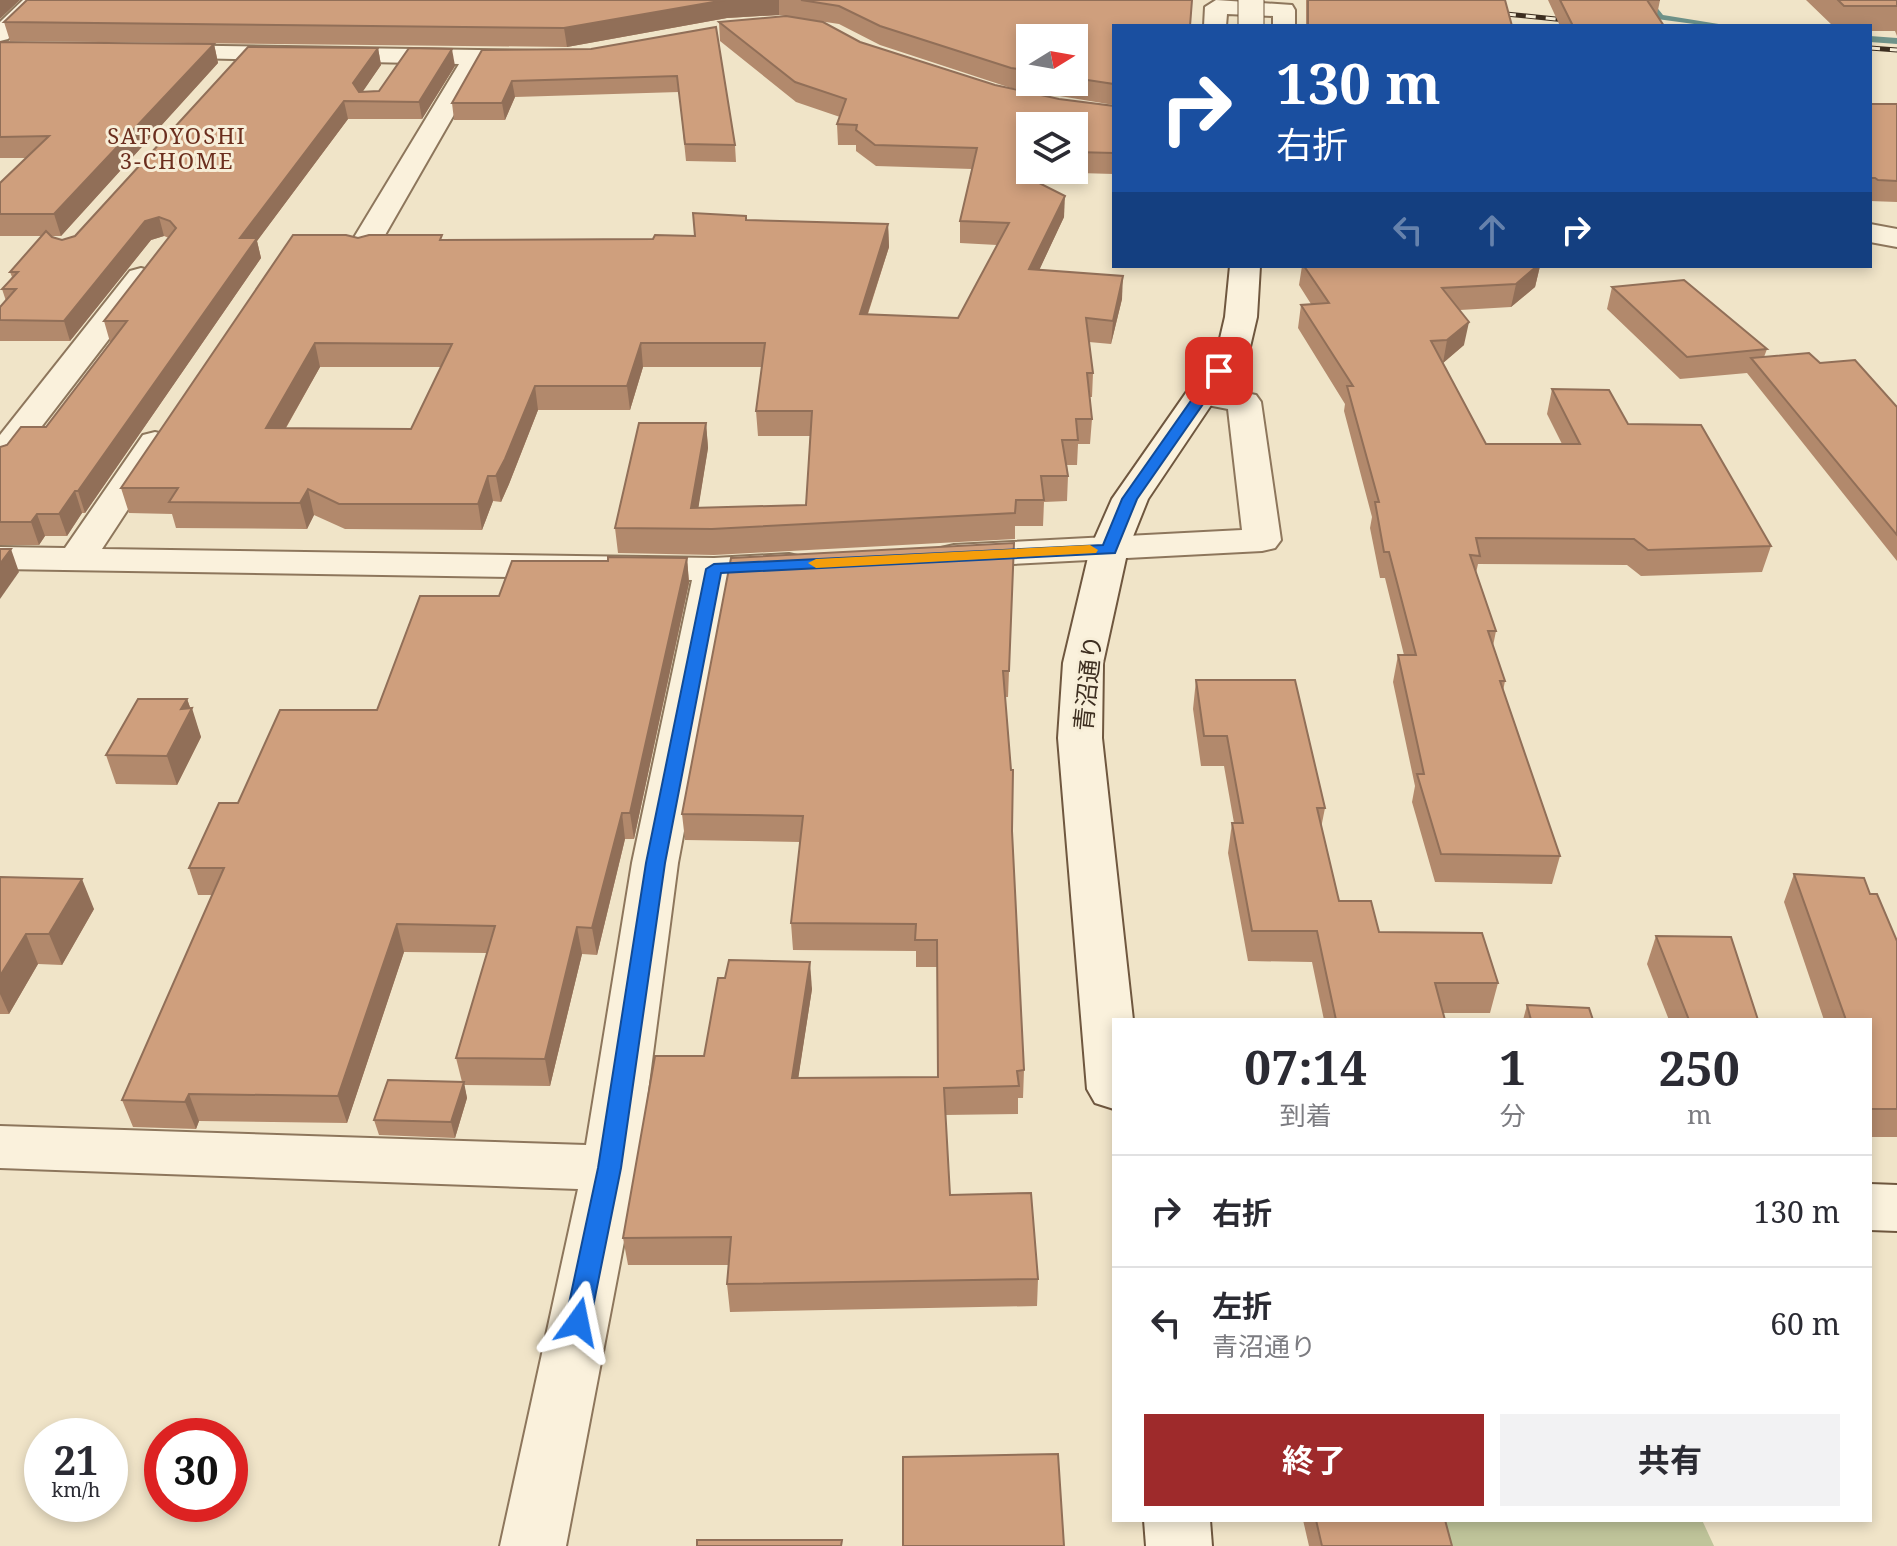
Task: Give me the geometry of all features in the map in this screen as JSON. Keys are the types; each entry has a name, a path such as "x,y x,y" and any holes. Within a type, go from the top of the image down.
{"street":[{"path":"5,45 36,0"},
{"path":"1251,0 1251,24"},
{"path":"1215,24 1216,7 1284,10 1284,24"},
{"path":"138,52 556,58"},
{"path":"225,75 246,52"},
{"path":"387,79 403,56"},
{"path":"362,249 475,57"},
{"path":"1872,233 1897,238"},
{"path":"0,458 163,248"},
{"name":"青沼通り","path":"1112,1068 1080,738 1083,663 1109,549 1130,499 1234,347 1241,317 1245,268"},
{"path":"919,558 1262,540 1244,402 1204,395"},
{"path":"76,559 172,417"},
{"path":"0,558 714,569 824,563"},
{"path":"533,1546 610,1168 655,863 714,569"},
{"path":"0,1147 610,1168"},
{"path":"1872,1207 1897,1208"},
{"path":"1177,1522 1179,1546"}],"green space":[{"path":"1445,1522 1703,1522 1714,1546 1451,1546"}],"building":[{"path":"27,0 725,0 564,28 4,22"},
{"path":"801,0 1192,0 1190,24 1112,24 1112,84 1088,80 1088,24 1016,24 1016,69 880,26 839,6"},
{"path":"1308,0 1505,0 1511,24 1308,24"},
{"path":"1560,0 1647,0 1663,24 1572,24"},
{"path":"1838,0 1897,0 1897,6 1844,6"},
{"path":"786,16 823,22 860,42 1016,90 1016,96 1045,96 1112,106 1112,153 1088,152 1088,112 1016,112 1016,184 1041,184 1065,196 1029,269 1123,276 1113,321 1086,318 1093,373 1087,373 1092,419 1076,419 1078,440 1062,440 1068,476 1041,476 1044,500 1016,500 1015,513 712,529 615,528 639,423 706,423 691,508 806,505 812,411 756,411 765,343 641,343 627,386 535,386 505,459 496,476 488,476 478,504 339,504 308,489 300,503 169,502 178,488 121,488 293,235 346,235 358,238 369,235 442,235 440,240 653,239 655,235 695,236 693,213 746,216 746,220 888,224 860,314 958,318 1009,223 960,221 977,148 875,145 856,130 857,125 837,124 846,99 795,82 719,22","holes":["315,343 452,344 411,429 266,428"]},
{"path":"716,27 735,145 685,144 677,76 512,81 502,103 452,103 482,50 591,49"},
{"path":"0,42 214,44 54,214 0,214 0,183 49,136 0,137"},
{"path":"248,47 378,48 353,83 359,92 379,91 409,48 452,49 419,102 344,101 240,238 257,238 78,491 59,514 37,514 31,522 0,522 0,447 7,445 21,427 46,427 127,321 104,321 176,228 170,221 159,217 145,221 64,321 0,320 0,307 16,289 2,289 18,272 10,272 46,231 62,240 75,236"},
{"path":"1872,104 1897,104 1897,181 1872,178"},
{"path":"1305,268 1535,268 1516,284 1442,288 1469,322 1447,340 1431,341 1486,444 1580,444 1552,389 1609,390 1628,424 1701,425 1771,546 1648,550 1634,539 1476,538 1480,556 1470,555 1496,631 1488,631 1505,681 1500,681 1560,856 1441,854 1417,774 1424,774 1398,655 1416,655 1389,552 1384,552 1375,502 1379,502 1347,386 1353,386 1301,305 1329,303"},
{"path":"1684,280 1767,349 1687,357 1612,287"},
{"path":"1809,353 1820,363 1855,360 1897,407 1897,535 1751,358"},
{"path":"1014,543 1009,671 1003,671 1013,770 1012,831 1024,1070 1017,1071 1019,1086 944,1088 950,1195 1031,1193 1038,1279 727,1284 731,1237 623,1238 655,1056 704,1056 718,978 725,978 729,960 810,962 792,1078 938,1077 937,940 915,940 916,924 791,923 803,816 682,814 731,558"},
{"path":"0,549 11,549 0,564"},
{"path":"608,557 687,558 630,813 622,813 592,928 577,927 545,1059 456,1058 495,926 397,924 338,1096 189,1094 185,1102 122,1100 224,868 189,868 219,803 238,803 280,710 377,710 420,596 499,596 512,561 608,561"},
{"path":"1196,680 1295,680 1325,808 1317,808 1339,901 1371,901 1379,932 1482,933 1498,983 1435,983 1444,1018 1336,1018 1317,931 1252,931 1232,823 1243,823 1227,736 1204,736"},
{"path":"138,699 187,699 181,709 192,708 167,756 106,755"},
{"path":"1794,874 1864,878 1870,894 1877,894 1897,941 1897,1109 1872,1109 1872,1018 1845,1018"},
{"path":"0,877 82,879 49,934 26,934 0,976"},
{"path":"1656,936 1731,937 1757,1018 1688,1018"},
{"path":"1527,1005 1589,1008 1592,1018 1530,1018"},
{"path":"388,1080 464,1082 451,1122 374,1120"},
{"path":"1058,1454 1064,1546 903,1546 903,1457"},
{"path":"1316,1522 1446,1522 1452,1546 1322,1546"},
{"path":"697,1540 842,1540 841,1546 697,1546"}],"waterway":[{"path":"1647,0 1660,17 1712,24"},
{"path":"1872,39 1897,41"}],"railway":[{"path":"1486,12 1604,24"},
{"path":"1872,48 1897,50"}],"slow traffic":[{"path":"816,563 1090,550"}],"district":[{"name":"SATOYOSHI 3-CHOME","path":"177,148"}],"route":[{"path":"578,1322 610,1168 655,863 714,569 1109,549 1130,499 1219,371"}]}
